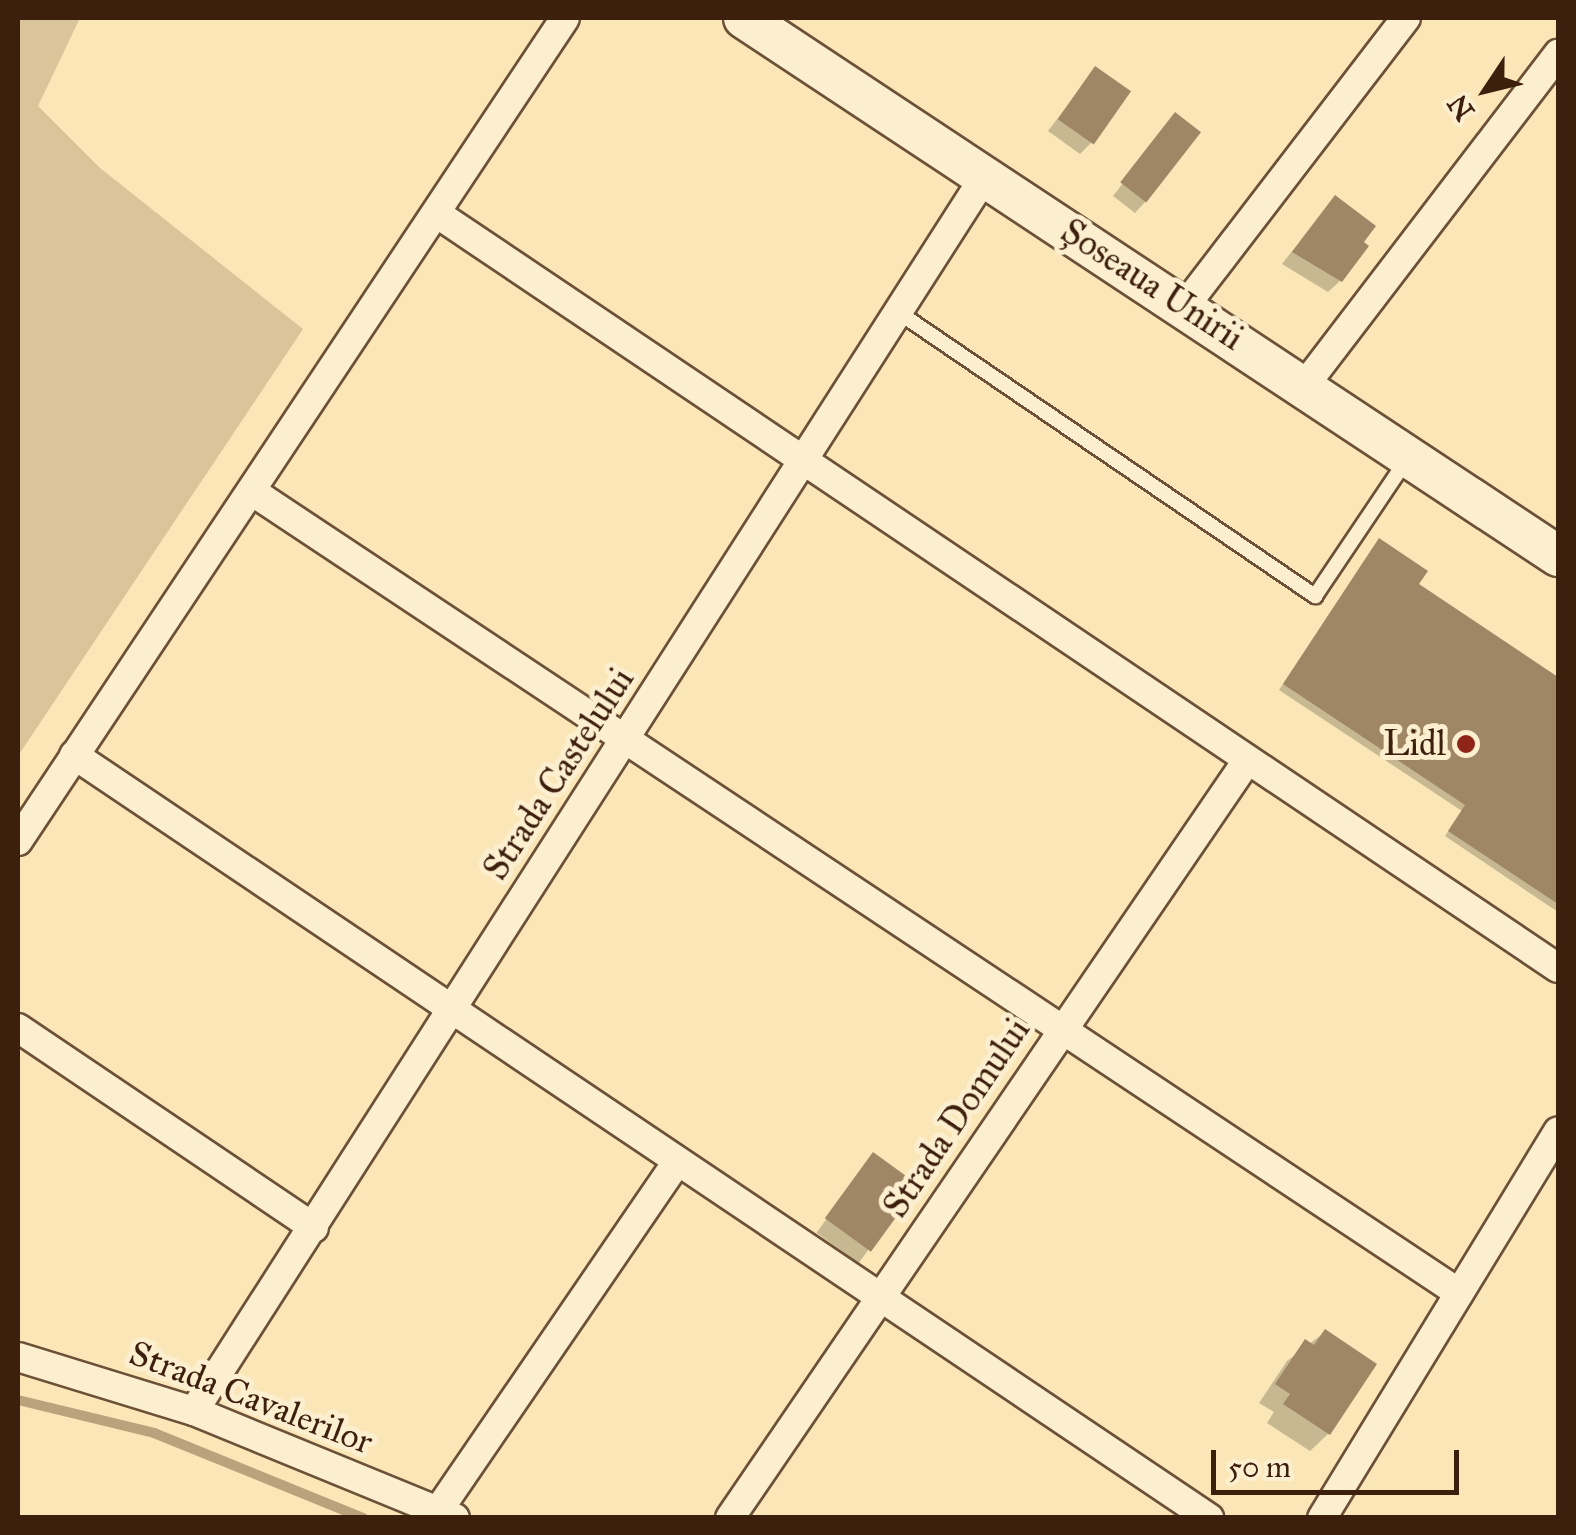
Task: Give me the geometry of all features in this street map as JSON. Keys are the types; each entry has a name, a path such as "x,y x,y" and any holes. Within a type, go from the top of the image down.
{"main road":[{"name":"Șoseaua Unirii","path":"744,18 1305,385 1558,556"}],"street":[{"path":"18,841 565,18"},
{"path":"1185,306 1406,18"},
{"path":"1305,385 1558,54"},
{"name":"Strada Castelului","path":"194,1411 985,176"},
{"path":"436,212 1246,762 1558,968"},
{"path":"253,492 1460,1294"},
{"path":"74,756 1209,1518"},
{"name":"Strada Domului","path":"730,1518 1246,762"},
{"path":"18,1028 314,1228"},
{"path":"1322,1518 1558,1132"},
{"path":"447,1514 678,1161"},
{"name":"Strada Cavalerilor","path":"18,1357 194,1411 447,1514"}],"lane":[{"path":"898,312 1315,596 1408,457"}],"shaded area":[{"path":"18,18 80,18 38,106 100,168 303,329 18,756"}],"building":[{"path":"1095,66 1131,91 1094,144 1058,119"},
{"path":"1175,112 1201,132 1146,202 1120,182"},
{"path":"1335,195 1376,226 1364,242 1369,246 1342,282 1292,252"},
{"name":"Lidl","path":"1379,538 1428,571 1419,584 1558,677 1558,904 1448,831 1465,805 1283,684"},
{"path":"873,1152 919,1186 871,1252 825,1218"},
{"path":"1325,1329 1377,1364 1330,1435 1283,1404 1290,1394 1275,1384 1305,1339 1314,1345"}],"waterway":[{"path":"18,1400 154,1433 363,1518"}],"place":[{"name":"Lidl","path":"1466,744"}]}
